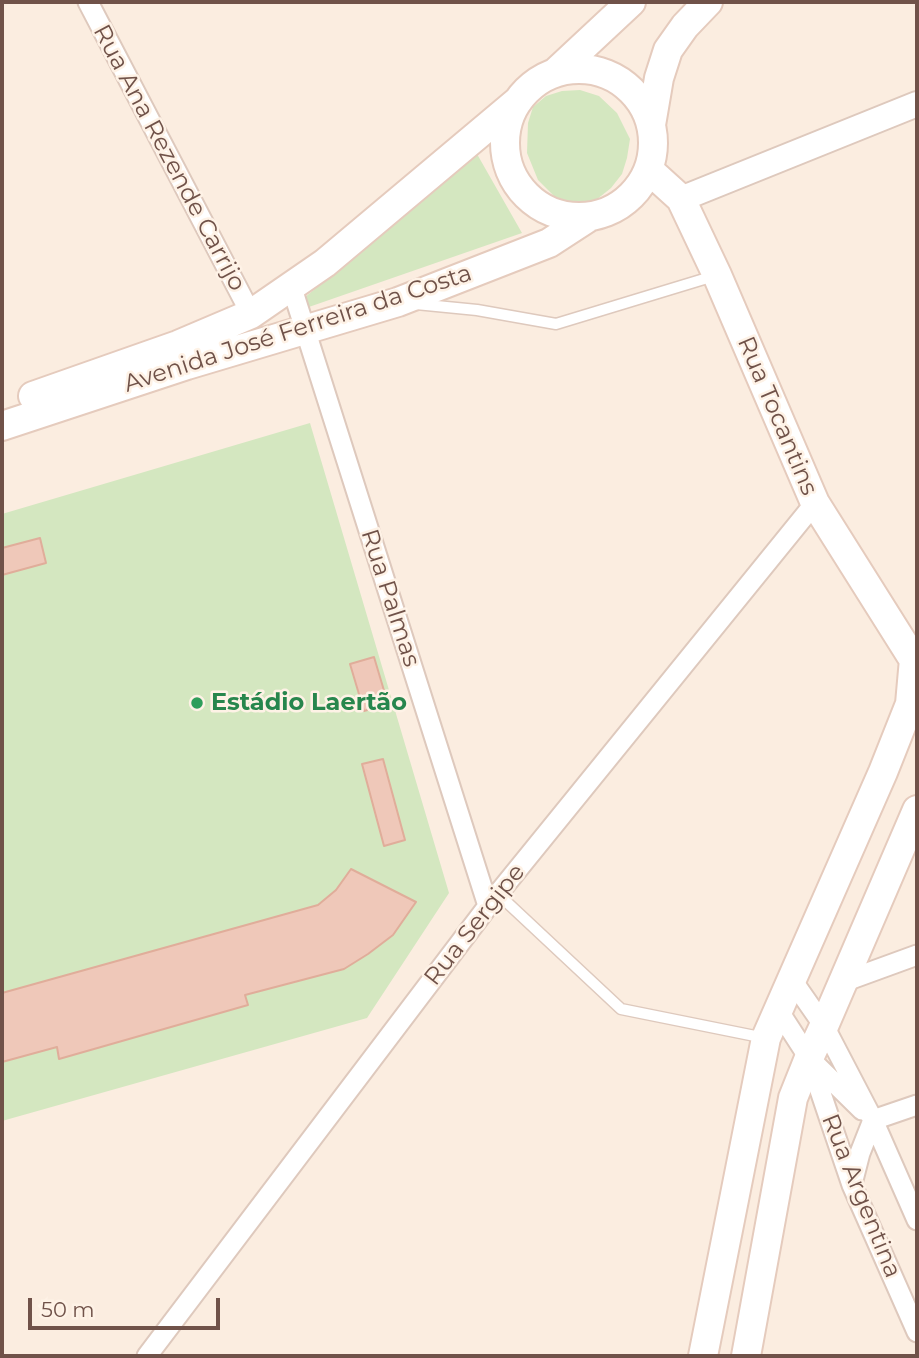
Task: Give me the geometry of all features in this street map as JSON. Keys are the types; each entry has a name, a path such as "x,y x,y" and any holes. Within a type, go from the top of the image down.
{"main road":[{"path":"631,2 556,72 535,84 518,101 508,123 505,147 510,171 523,192 542,208 564,216 589,217 608,212 625,202 639,188 649,170 653,148 651,125 659,78 668,50 685,26 708,2"},
{"path":"556,72 580,68 604,73 625,84 641,102 651,125"},
{"name":"Avenida José Ferreira da Costa","path":"2,407 178,345 251,314 325,263 518,101"},
{"name":"Rua Tocantins","path":"649,170 681,199 717,275 815,503 916,662 914,693 883,772 766,1038 703,1356"},
{"name":"Avenida José Ferreira da Costa","path":"2,426 187,365 398,302 549,243 589,217"},
{"path":"746,1356 793,1098 917,810"}],"street":[{"name":"Rua Ana Rezende Carrijo","path":"88,2 251,314"},
{"path":"681,199 917,104"},
{"name":"Rua Palmas","path":"291,285 493,900"},
{"name":"Rua Sergipe","path":"147,1356 493,900 815,503"},
{"path":"843,982 917,955"},
{"path":"792,980 824,1026 873,1120 917,1220"},
{"path":"778,1010 809,1058 873,1120"},
{"name":"Rua Argentina","path":"809,1058 852,1185 917,1332"},
{"path":"852,1185 860,1153 873,1120 917,1105"}],"lane":[{"path":"398,302 477,310 556,324 717,275"},
{"path":"493,900 621,1009 766,1038"}],"green space":[{"path":"580,90 599,96 617,113 630,139 622,174 611,188 596,200 576,207 560,202 538,180 527,153 528,123 533,107 546,96 562,91"},
{"path":"477,154 522,233 306,308 304,298"},
{"name":"Estádio Laertão","path":"310,423 449,893 367,1018 2,1121 2,514"}],"building":[{"path":"40,538 46,563 2,575 2,548"},
{"path":"374,657 388,704 364,711 350,664"},
{"path":"383,759 405,840 384,846 362,764"},
{"path":"351,869 416,902 393,935 344,969 245,995 248,1005 59,1059 57,1047 2,1062 2,993 318,905 336,890"}],"place":[{"name":"Estádio Laertão","path":"197,703"}]}
